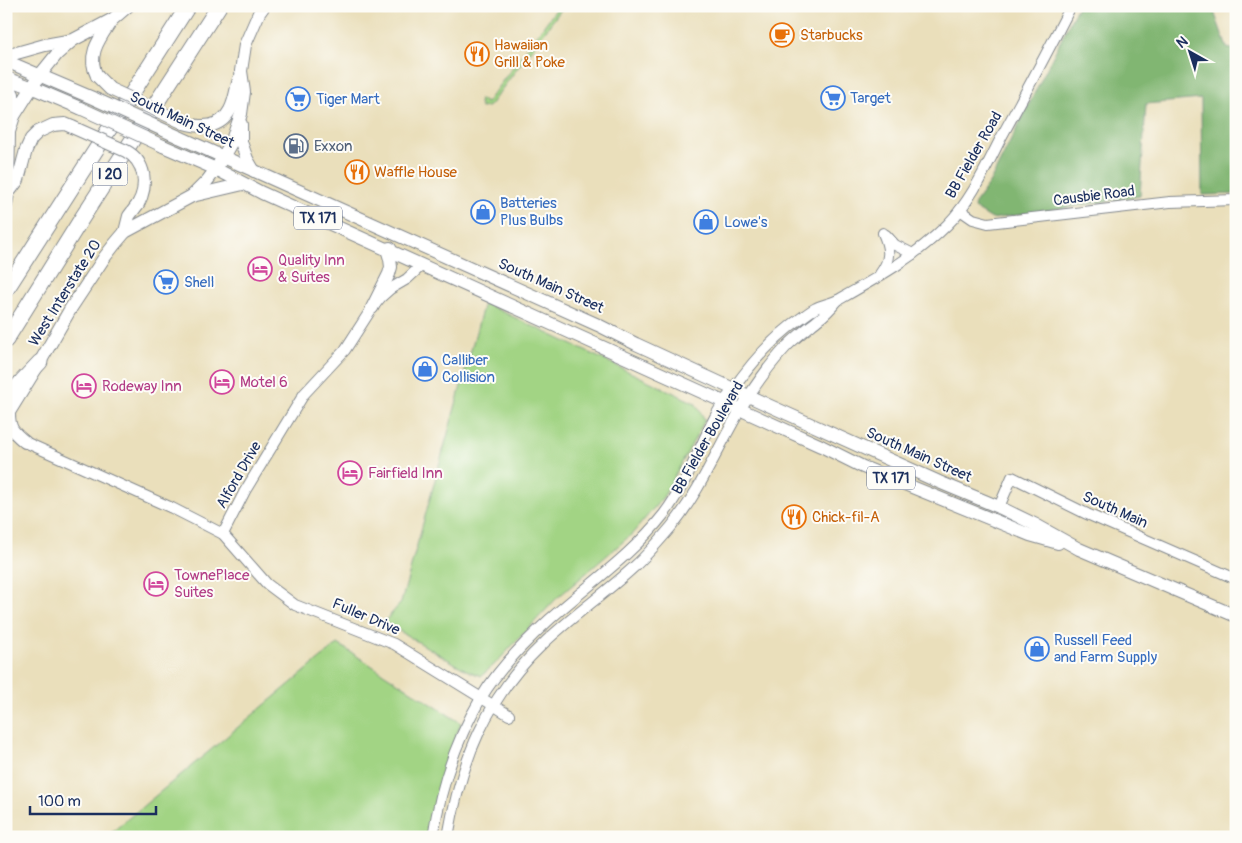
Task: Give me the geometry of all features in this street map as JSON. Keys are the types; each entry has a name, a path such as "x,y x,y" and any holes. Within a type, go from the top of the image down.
{"highway":[{"name":"I 20","path":"6,290 188,6"},
{"name":"I 20","path":"6,340 82,218 219,8"},
{"path":"7,410 22,381 40,362"}],"main road":[{"path":"7,199 9,132 14,116 40,75 57,54 73,40 113,19 128,6"},
{"path":"113,19 93,52 97,76 110,89 184,123 207,127 224,118 230,110 241,71 245,45 264,6"},
{"path":"6,56 45,45 73,40"},
{"name":"South Main Street","path":"6,61 88,95 598,325 748,396 998,507 1036,525 1079,549 1236,616"},
{"path":"241,71 244,92 241,114 241,142 254,171"},
{"path":"6,79 13,94 14,116"},
{"name":"South Main Street","path":"6,79 80,108 216,169 243,184 821,446 863,467 1030,535 1079,549"},
{"name":"West Interstate 20","path":"40,362 94,272 125,232 192,196 207,181 231,143 241,114"},
{"path":"7,199 18,180 26,150 34,135 52,125 64,124 126,151 134,156 142,169 144,178 143,193 129,216 125,232"},
{"path":"192,196 243,184"},
{"path":"372,308 391,267 386,249 398,247 418,252 424,246"},
{"path":"422,265 428,262 460,263"},
{"path":"7,410 10,427 25,442"},
{"path":"6,439 25,442"}],"street":[{"name":"BB Fielder Road","path":"838,300 913,254 948,224 960,210 986,167 1071,6"},
{"name":"Causbie Road","path":"960,210 977,221 995,223 1170,202 1236,200"},
{"path":"873,280 881,274 887,264 888,249 883,233 895,245 913,254"},
{"name":"Alford Drive","path":"25,442 172,508 223,534 245,491 304,394 345,350 381,297 407,279 422,265"},
{"name":"BB Fielder Boulevard","path":"433,837 448,771 463,732 482,697 502,670 550,619 628,554 651,530 677,495 715,417 733,389 771,342 793,323 815,308 838,300"},
{"name":"BB Fielder Boulevard","path":"448,837 462,775 474,739 492,705 534,653 558,630 636,565 672,526 689,502 748,396 788,345 838,300"},
{"name":"South Main","path":"998,507 1012,478 1087,514 1236,579"},
{"name":"Fuller Drive","path":"223,534 267,584 294,605 394,644 509,715"}],"green space":[{"path":"558,6 563,7 490,105 481,108 480,99 486,103"},
{"path":"1078,6 1212,6 1227,48 1236,50 1236,194 1202,195 1201,99 1146,104 1140,196 992,219 974,208 975,203 990,182"},
{"path":"484,303 695,403 705,420 664,496 632,534 556,599 495,664 481,676 466,670 384,622 401,603"},
{"path":"338,644 461,723 447,758 437,795 429,837 106,837"}],"place":[{"name":"Starbucks","path":"782,35"},
{"name":"Hawaiian Grill & Poke","path":"477,54"},
{"name":"Target","path":"833,98"},
{"name":"Tiger Mart","path":"298,99"},
{"name":"Exxon","path":"296,146"},
{"name":"Waffle House","path":"357,172"},
{"name":"Batteries Plus Bulbs","path":"483,212"},
{"name":"Lowe's","path":"706,222"},
{"name":"Quality Inn & Suites","path":"260,269"},
{"name":"Shell","path":"166,282"},
{"name":"Calliber Collision","path":"425,369"},
{"name":"Motel 6","path":"222,382"},
{"name":"Rodeway Inn","path":"84,386"},
{"name":"Fairfield Inn","path":"350,473"},
{"name":"Chick-fil-A","path":"794,517"},
{"name":"TownePlace Suites","path":"156,584"},
{"name":"Russell Feed and Farm Supply","path":"1037,649"}]}
